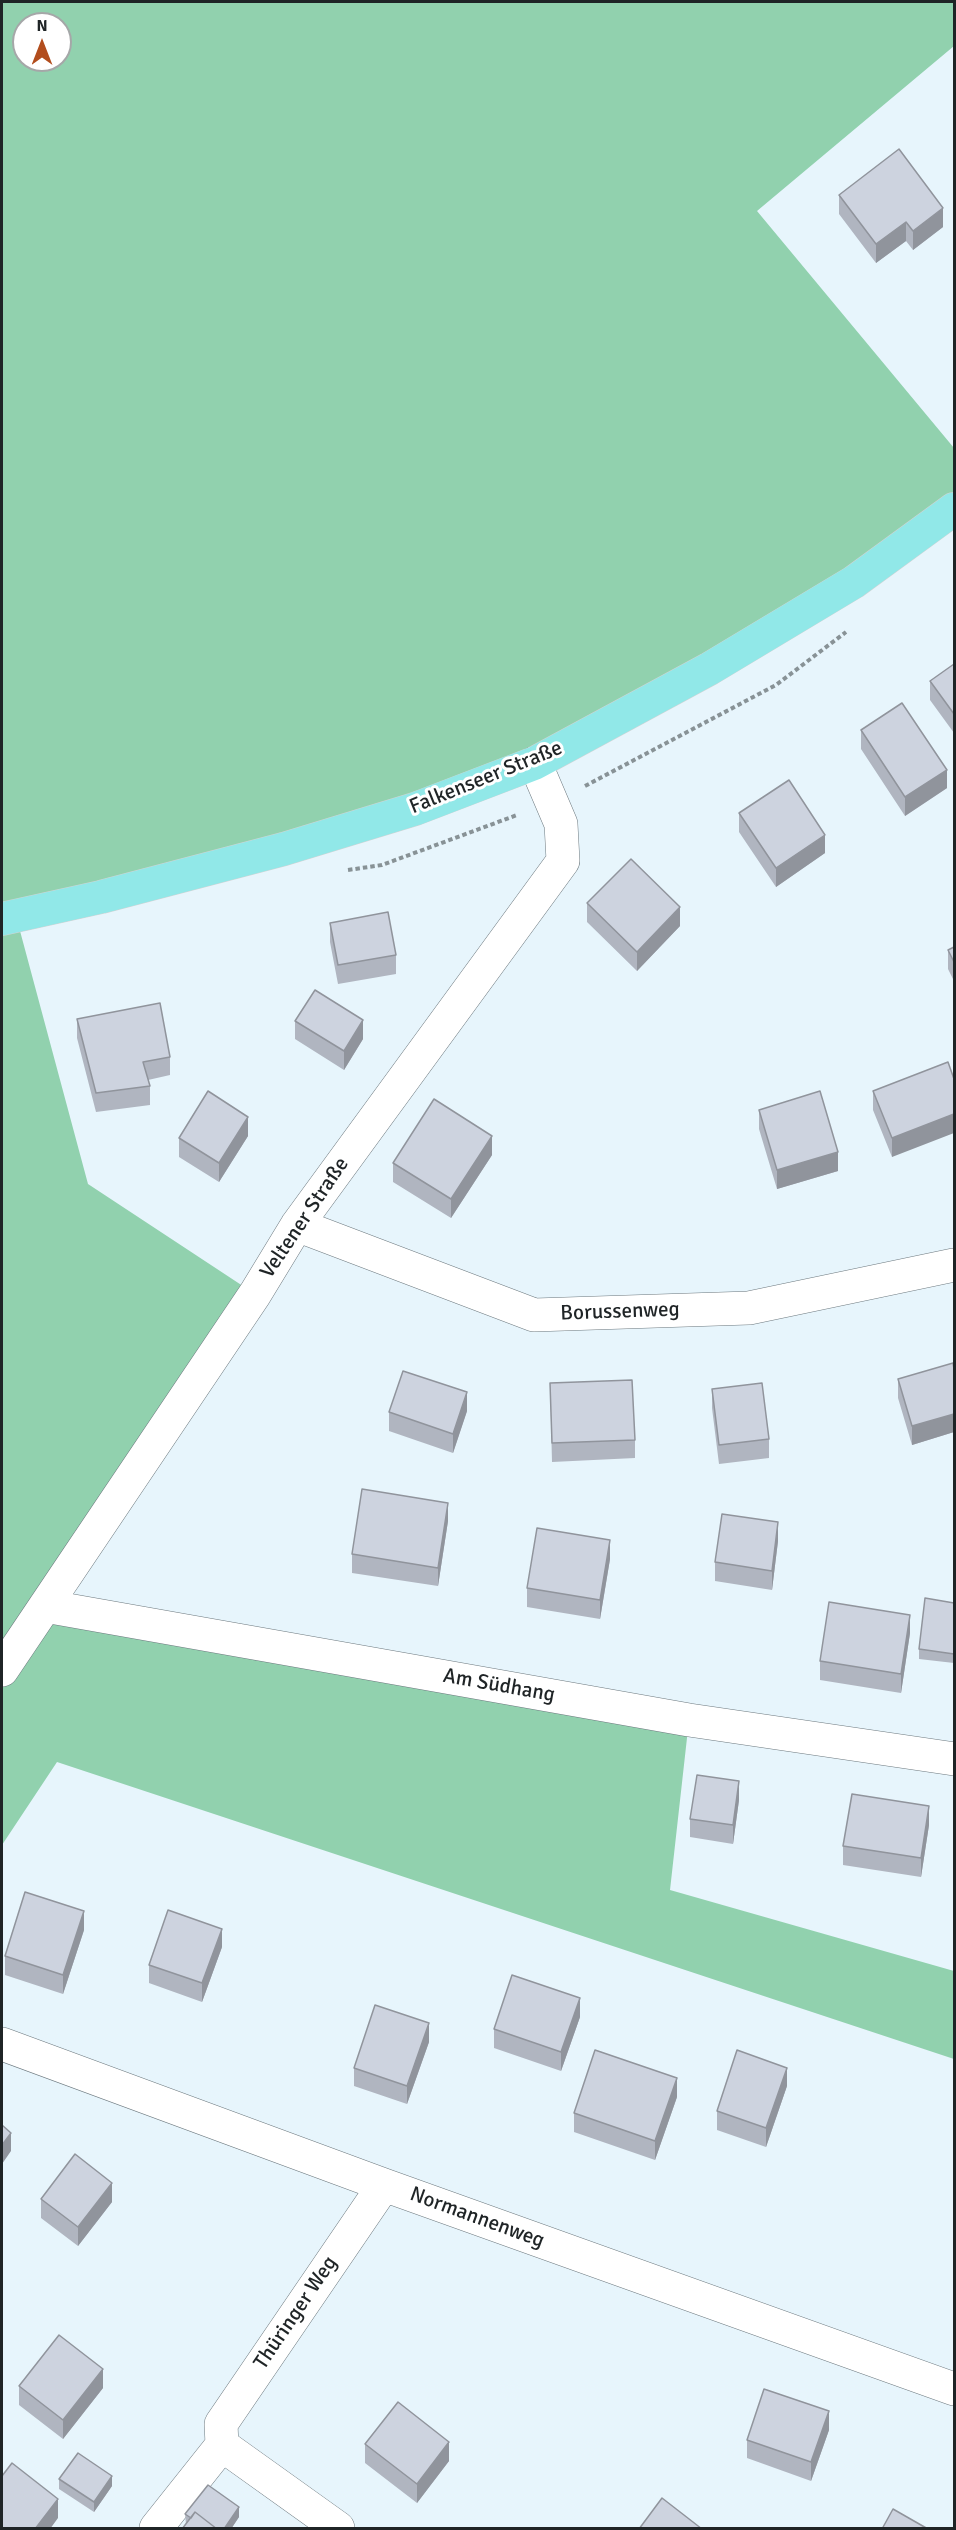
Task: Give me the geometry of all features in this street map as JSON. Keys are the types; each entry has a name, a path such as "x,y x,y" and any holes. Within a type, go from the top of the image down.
{"main road":[{"name":"Falkenseer Straße","path":"2,919 101,897 284,849 415,809 535,763 710,669 854,582 954,509"}],"street":[{"name":"Veltener Straße","path":"2,1670 255,1294 297,1225 563,861 561,824 535,763"},
{"name":"Borussenweg","path":"297,1225 534,1315 749,1308 954,1265"},
{"name":"Am Südhang","path":"45,1606 689,1720 954,1759"},
{"name":"Normannenweg","path":"2,2044 384,2185 954,2389"},
{"name":"Thüringer Weg","path":"222,2445 221,2424 384,2185"},
{"path":"156,2529 222,2445 338,2529"}],"green space":[{"path":"2,2 954,2 954,46 757,211 954,448 954,509 535,763 16,916 88,1184 255,1294 46,1605 689,1720 670,1890 954,1971 954,2059 57,1762 2,1845"}],"building":[{"path":"899,149 943,208 913,231 906,222 876,244 839,195"},
{"path":"954,664 954,714 930,681"},
{"path":"902,703 947,770 905,797 861,730"},
{"path":"789,780 825,835 776,868 739,813"},
{"path":"631,859 680,907 637,952 587,903"},
{"path":"388,912 396,955 338,965 330,923"},
{"path":"954,947 954,962 948,950"},
{"path":"315,990 363,1020 344,1051 295,1021"},
{"path":"160,1003 170,1057 143,1062 150,1086 96,1093 77,1019"},
{"path":"948,1062 954,1079 954,1114 892,1138 873,1091"},
{"path":"208,1091 248,1117 219,1163 179,1138"},
{"path":"820,1091 838,1152 777,1170 759,1110"},
{"path":"434,1099 492,1136 451,1199 393,1163"},
{"path":"953,1363 954,1414 912,1426 898,1379"},
{"path":"403,1371 467,1392 453,1434 389,1412"},
{"path":"632,1380 635,1440 552,1443 550,1383"},
{"path":"762,1383 769,1439 719,1445 712,1389"},
{"path":"362,1489 448,1503 438,1568 352,1554"},
{"path":"722,1514 778,1522 772,1571 715,1562"},
{"path":"537,1528 610,1540 600,1600 527,1588"},
{"path":"925,1598 954,1603 954,1654 919,1649"},
{"path":"829,1602 910,1615 901,1674 820,1661"},
{"path":"697,1775 739,1781 733,1825 690,1819"},
{"path":"852,1794 929,1806 921,1858 843,1846"},
{"path":"25,1892 84,1911 63,1975 5,1956"},
{"path":"168,1910 222,1929 202,1983 149,1965"},
{"path":"512,1975 580,1998 561,2052 494,2029"},
{"path":"375,2005 429,2023 407,2086 354,2068"},
{"path":"595,2050 677,2078 655,2141 574,2113"},
{"path":"737,2050 787,2068 766,2128 717,2111"},
{"path":"2,2125 11,2133 2,2145"},
{"path":"75,2154 112,2183 78,2227 41,2199"},
{"path":"59,2335 103,2369 63,2420 19,2386"},
{"path":"764,2389 829,2411 811,2462 747,2440"},
{"path":"398,2402 449,2442 417,2484 365,2444"},
{"path":"78,2453 112,2476 94,2502 59,2479"},
{"path":"12,2463 58,2499 35,2529 2,2529 2,2476"},
{"path":"208,2485 239,2507 224,2529 217,2529 195,2512 191,2518 185,2514"},
{"path":"662,2498 702,2529 639,2529"},
{"path":"893,2509 928,2529 882,2529"},
{"path":"195,2512 217,2529 182,2529"}]}
